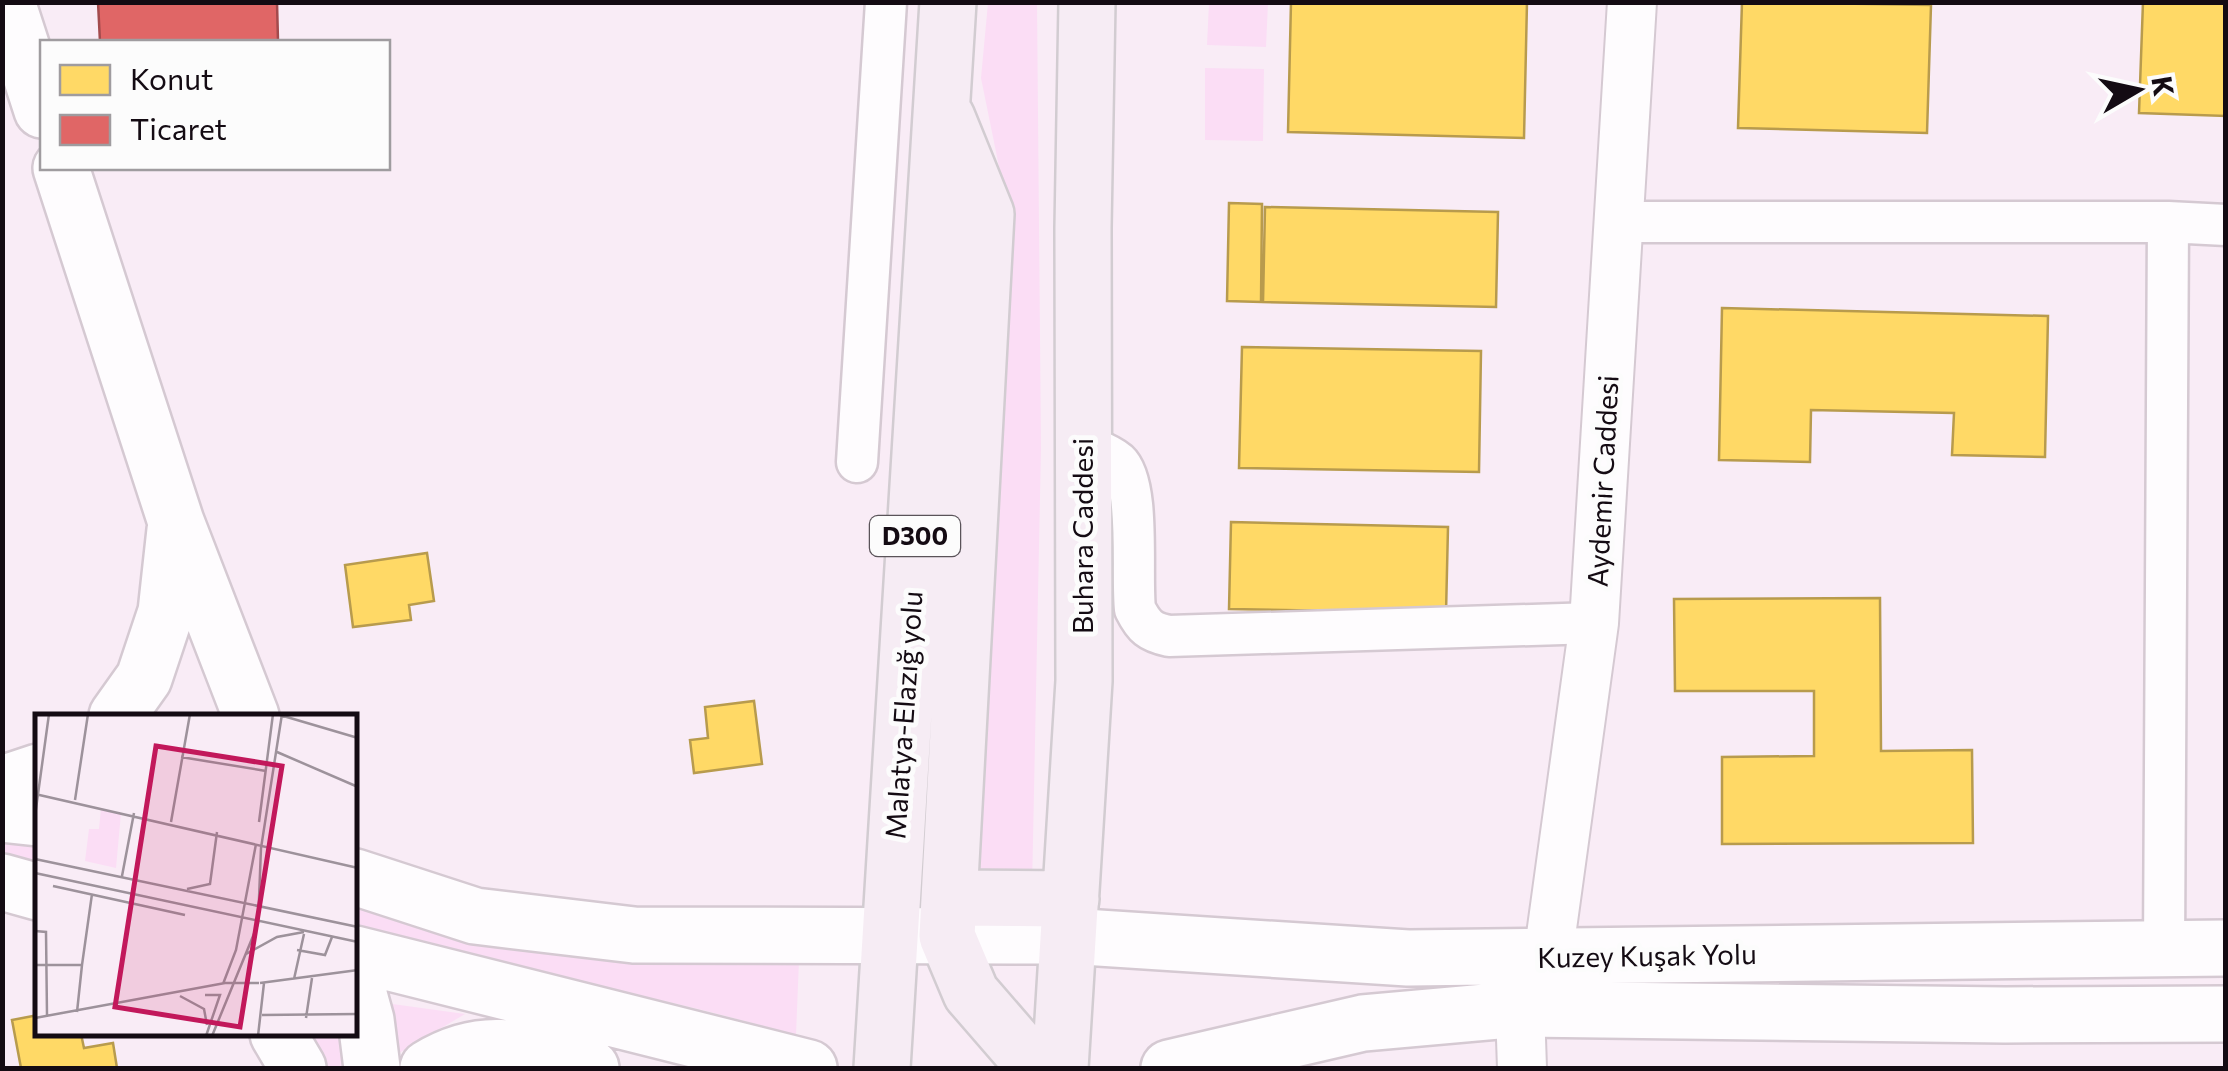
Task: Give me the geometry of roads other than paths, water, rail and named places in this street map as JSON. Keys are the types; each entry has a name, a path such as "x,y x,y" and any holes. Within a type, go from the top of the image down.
{"highway":[{"name":"Malatya-Elazığ yolu","path":"882,1068 948,2"},
{"name":"Buhara Caddesi","path":"1060,1068 1084,681 1088,2"},
{"path":"942,106 986,214 948,917 972,993 1036,1068"},
{"path":"891,936 964,1003 985,1030 998,1068"}],"main road":[{"path":"7,2 40,104"},
{"path":"63,170 176,522 250,714"},
{"path":"118,714 144,678 166,612 176,522"},
{"path":"176,522 213,714"},
{"path":"2,784 35,773"},
{"path":"2,814 35,818"},
{"name":"Kuzey Kuşak Yolu","path":"358,878 476,916 634,936 891,936 948,917 1070,917 1408,958 2226,948"},
{"path":"2,882 35,891"},
{"path":"358,955 808,1068"},
{"path":"358,991 372,1068"},
{"name":"Kuzey Kuşak Yolu","path":"1169,1068 1364,1023 1520,1010 2005,1016 2226,1014"},
{"path":"612,1019 659,1068"},
{"path":"279,1036 298,1068"},
{"path":"1241,1068 1297,1038"},
{"path":"428,1068 445,1058 474,1050 511,1046 591,1068"}],"street":[{"path":"857,462 886,2"},
{"name":"Aydemir Caddesi","path":"1520,1010 1548,957 1594,624 1632,2"},
{"path":"1618,222 2226,225"},
{"path":"2164,950 2168,222"},
{"path":"1083,444 1117,461 1126,473 1131,496 1135,609 1152,633 1169,636 1594,624"},
{"path":"1520,1010 1522,1068"}]}
